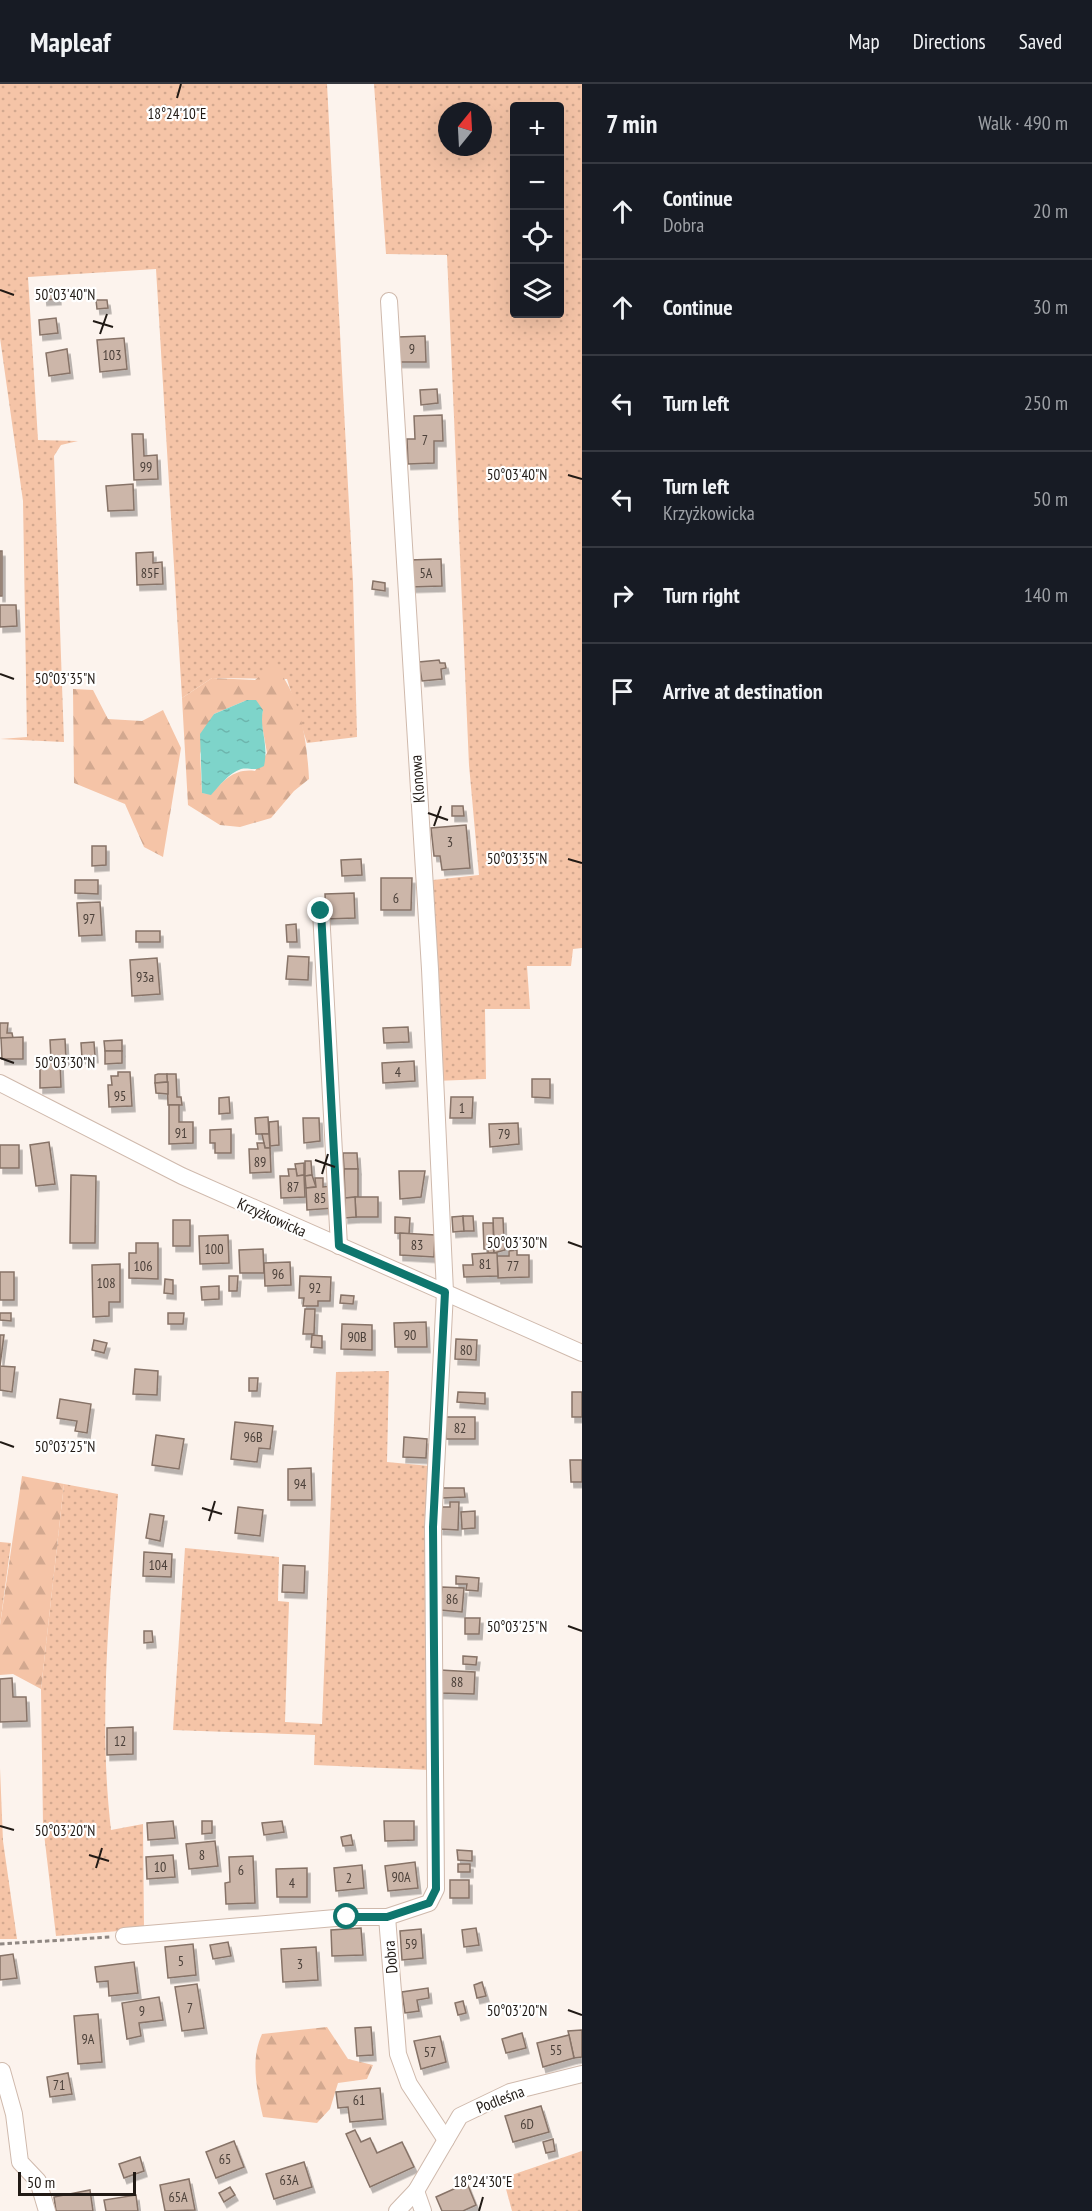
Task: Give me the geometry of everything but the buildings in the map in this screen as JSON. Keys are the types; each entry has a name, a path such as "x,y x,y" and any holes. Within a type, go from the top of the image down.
{"street":[{"name":"Klonowa","path":"387,1917 429,1903 436,1889 433,1527 445,1292 430,969 389,301"},
{"path":"321,911 339,1246"},
{"name":"Krzyżkowicka","path":"0,1083 182,1176 582,1353"},
{"name":"Dobra","path":"124,1936 347,1917 387,1917 398,2054 409,2084 446,2140"},
{"path":"2,2071 14,2114 20,2162 38,2181 46,2211"},
{"name":"Podleśna","path":"397,2211 416,2191 460,2116 510,2092 582,2074"},
{"path":"416,2191 423,2211"}],"path":[{"path":"0,1944 124,1936"}],"green space":[{"path":"0,84 327,84 353,582 357,737 307,743 287,679 212,678 182,698 156,269 28,277 38,440 78,441 61,445 54,456 64,742 0,739 27,737 23,501 0,338"},
{"path":"374,84 582,84 582,948 573,949 571,966 527,966 530,1009 485,1009 486,1079 435,1081 424,881 479,875 469,765 447,255 386,254"},
{"path":"274,665 291,690 301,719 309,779 294,791 271,818 240,827 220,825 188,805 182,698 212,678 255,680","holes":["247,700 263,710 261,720 267,753 255,771 236,773 211,794 202,793 200,754 214,714"]},
{"path":"73,689 93,690 108,719 142,721 163,710 181,748 163,857 144,847 125,804 74,783"},
{"path":"389,1371 387,1462 430,1466 430,1770 314,1765 315,1735 173,1730 185,1548 279,1557 278,1601 289,1602 285,1722 322,1724 336,1372"},
{"path":"22,1476 64,1484 41,1689 13,1674 0,1675 0,1625"},
{"path":"64,1484 118,1494 105,1704 107,1788 111,1830 143,1824 144,1929 56,1936 43,1825 41,1689"},
{"path":"0,1542 11,1543 0,1625"},
{"path":"0,1768 3,1841 17,1939 0,1939"},
{"path":"327,2027 348,2059 373,2065 367,2079 338,2083 330,2109 317,2123 263,2117 255,2065 262,2034"},
{"path":"582,2151 582,2211 512,2211 503,2178"}],"water":[{"path":"247,700 256,700 263,710 264,766 257,769 241,769 232,773 211,795 202,793 200,734 214,714"}],"route":[{"path":"321,911 339,1246 445,1292 433,1527 436,1889 429,1903 387,1917 347,1917"}]}
